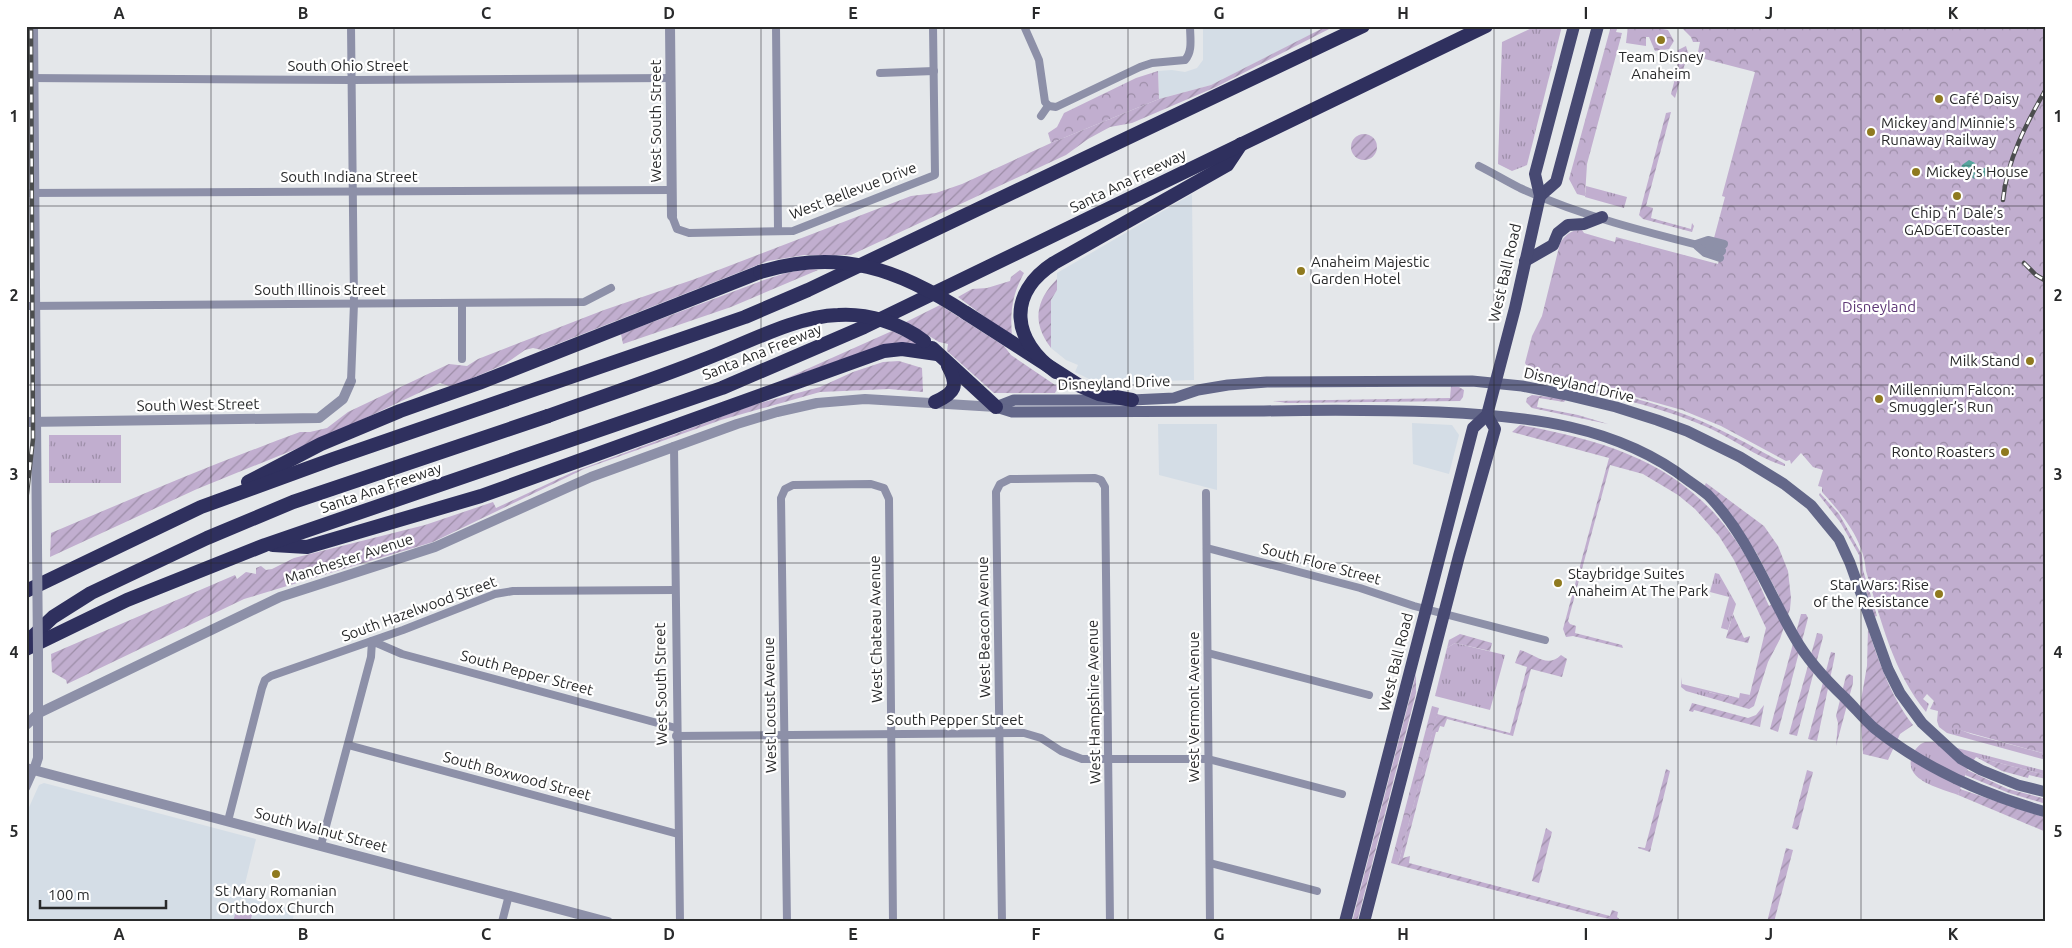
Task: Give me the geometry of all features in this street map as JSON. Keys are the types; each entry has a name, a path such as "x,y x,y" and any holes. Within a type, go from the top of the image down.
{"highway":[{"path":"1312,50 1353,26"},
{"path":"201,507 763,309 808,290 1363,26"},
{"name":"Santa Ana Freeway","path":"26,649 127,600 265,545 722,388 864,327 1486,26"},
{"path":"1056,372 1032,350 1023,330 1021,310 1023,299 1032,281 1054,263 1227,165 1242,143"},
{"path":"26,591 201,507 330,441 400,411 479,383 776,267 809,263 842,263 873,267 914,282 966,313 1056,372 1088,390 1132,400"},
{"path":"26,643 53,616 91,593 207,538 294,502 548,416 696,363 788,326 816,318 840,314 866,316 904,328 924,341 996,407"},
{"path":"265,545 307,547 481,496 884,350 902,349 941,357 954,378 954,389 948,396 935,402"}],"main road":[{"name":"West Ball Road","path":"1345,922 1473,428 1487,415 1515,308 1540,196 1535,174 1574,26"},
{"path":"1540,196 1556,182 1598,26"},
{"path":"1525,261 1552,245 1558,233 1568,225 1584,224 1602,217"},
{"name":"Disneyland Drive","path":"996,407 1014,400 1174,398 1198,390 1248,383 1405,380 1472,381 1562,394 1658,420 1721,447 1798,494 1824,519 1839,539 1850,563 1888,669 1912,710 1961,759 1981,770 2046,792"},
{"name":"Disneyland Drive","path":"996,407 1012,412 1343,410 1487,415 1552,423 1611,437 1638,448 1676,470 1707,495 1731,525 1758,565 1796,641 1825,679 1873,727 1916,757 1972,786 2004,799 2046,812"},
{"name":"West Ball Road","path":"1364,922 1444,614 1495,429 1487,415"}],"street":[{"path":"26,788 30,769 38,758 37,547 31,422 30,78 33,26"},
{"path":"351,26 354,303 351,380"},
{"name":"West South Street","path":"670,26 672,216"},
{"path":"776,26 778,231"},
{"name":"West Bellevue Drive","path":"672,216 677,229 689,234 793,231 935,175 933,26"},
{"path":"1024,26 1036,50 1044,98 1048,106 1056,108 1147,65 1181,61 1186,58 1190,48 1190,26"},
{"path":"880,73 934,71"},
{"name":"South Ohio Street","path":"30,78 352,80 671,78"},
{"path":"1041,116 1048,106"},
{"path":"1479,166 1540,196 1602,217 1696,244 1705,253 1722,251 1708,240 1696,244"},
{"name":"South Indiana Street","path":"30,193 671,190"},
{"name":"South Illinois Street","path":"31,306 584,302 611,288"},
{"path":"462,303 462,359"},
{"name":"South West Street","path":"31,422 319,418 343,399 351,380"},
{"name":"Disneyland Drive","path":"674,446 769,414 817,403 865,399 996,407"},
{"name":"West South Street","path":"674,446 676,732 680,922"},
{"name":"Manchester Avenue","path":"26,725 38,713 280,597 435,547 563,489 674,446"},
{"name":"West Beacon Avenue","path":"1002,922 995,497 1000,484 1010,479 1095,478 1104,483"},
{"name":"West Hampshire Avenue","path":"1104,483 1110,922"},
{"name":"West Locust Avenue","path":"787,922 781,501 785,489 790,485 797,484 871,484 884,488"},
{"name":"West Chateau Avenue","path":"884,488 889,499 893,922"},
{"name":"West Vermont Avenue","path":"1206,493 1210,922"},
{"name":"South Flore Street","path":"1207,548 1382,594 1426,610 1545,640"},
{"name":"South Hazelwood Street","path":"228,821 262,688 268,678 504,592 675,590"},
{"path":"321,846 371,657 372,641"},
{"name":"South Pepper Street","path":"372,641 402,654 676,732 784,735 999,732 1030,734 1041,738 1061,751 1088,760 1208,759 1342,794"},
{"path":"1208,653 1369,695"},
{"name":"Manchester Avenue","path":"26,714 38,713"},
{"name":"South Boxwood Street","path":"348,745 678,834"},
{"name":"South Walnut Street","path":"30,769 608,922"},
{"path":"1210,864 1317,891"},
{"path":"502,922 509,895"}],"shaded area":[{"path":"1203,26 1312,26 1312,34 1211,85 1159,99 1158,71 1172,70 1185,72 1197,68 1203,60"},
{"path":"1969,160 1975,163 1976,168 1987,168 1989,175 1981,177 1982,172 1976,170 1978,175 1973,174 1974,179 1970,175 1964,177 1959,172 1962,165"},
{"path":"1192,194 1194,380 1104,383 1089,379 1075,372 1078,365 1066,360 1051,348 1051,300 1057,290 1057,273"},
{"path":"1412,423 1452,425 1459,435 1449,474 1413,464"},
{"path":"1158,424 1217,424 1217,490 1159,475"},
{"path":"44,783 256,839 242,896 295,910 292,922 26,922 26,814 39,785"}],"green space":[{"path":"1327,26 1335,26 1216,87 1132,123 1110,127 1088,139 1066,155 851,255 804,255 768,261 542,350 533,348 525,350 505,364 452,387 440,383 323,438 197,489 50,557 51,533 175,481 300,432 327,428 348,412 449,364 467,366 478,359 604,310 695,279 911,196 936,193 962,184 1051,143 1159,99 1211,85"},
{"path":"1536,26 1562,26 1527,165 1512,171 1498,164 1502,42"},
{"path":"1611,26 1618,26 1616,32 1622,33 1587,164 1585,196 1577,194 1569,179"},
{"name":"Team Disney Anaheim","path":"1628,26 1646,26 1668,30 1674,41 1669,49 1655,51 1649,37 1646,37 1646,46 1626,43"},
{"name":"Disneyland","path":"1680,26 2046,26 2046,754 1945,726 1937,721 1938,711 1930,709 1934,701 1927,694 1923,699 1929,704 1926,712 1896,663 1856,538 1844,518 1822,492 1822,487 1818,486 1823,470 1813,467 1801,453 1791,464 1790,460 1786,461 1721,426 1682,410 1597,386 1532,374 1525,363 1532,336 1542,316 1560,243 1572,232 1582,230 1584,233 1615,242 1616,237 1718,264 1724,242 1714,238 1725,197 1722,196 1755,72 1697,57 1700,42 1693,42 1691,37"},
{"path":"1686,46 1688,53 1675,98 1671,94 1678,67 1676,55 1678,50"},
{"path":"1158,71 1159,99 1051,143 1048,133 1057,127 1064,113 1136,78"},
{"path":"1671,112 1646,206 1653,208 1651,218 1691,229 1692,223 1694,226 1692,232 1643,219 1639,215 1666,113"},
{"path":"1364,134 1373,138 1377,147 1373,156 1364,160 1355,156 1351,147 1355,138"},
{"path":"1586,186 1627,197 1624,208 1585,197"},
{"path":"809,269 818,270 731,307 623,344 621,334 764,280 786,273"},
{"path":"1020,270 1024,273 1013,304 1011,320 1012,337 958,297 972,289 987,288 1010,281 1011,277"},
{"path":"1057,279 1057,290 1051,300 1051,348 1041,330 1039,312 1044,296"},
{"path":"940,305 1004,346 1011,355 1058,387 1055,393 994,393 947,351 948,344 939,342 906,322"},
{"path":"892,331 920,344 918,347 880,346 778,382"},
{"path":"899,361 922,368 923,392 889,389 820,392 721,420 584,469 433,542 244,599 67,684 66,680 52,672 51,654 235,575 237,579 246,572 256,574 256,568 261,566 266,570 272,569 294,558 425,525 493,502 496,508 573,472 753,405 820,387 853,372 883,362"},
{"path":"1533,377 1612,393 1670,409 1725,432 1785,464 1785,466 1766,459 1709,428 1688,419 1621,399 1531,379"},
{"path":"1451,386 1464,390 1460,401 1287,403 1273,401 1450,398"},
{"path":"1532,395 1566,399 1564,402 1539,398 1537,407 1578,415 1608,424 1532,408 1526,402 1527,398"},
{"path":"1520,425 1588,440 1619,450 1648,463 1676,480 1701,500 1724,525 1749,561 1769,606 1780,599 1778,594 1756,552 1704,487 1706,483 1764,526 1778,546 1788,571 1791,598 1790,609 1780,639 1768,662 1754,706 1749,709 1707,697 1708,692 1748,702 1766,628 1734,560 1719,536 1695,509 1678,495 1643,474 1610,465 1568,621 1576,626 1575,633 1622,645 1623,648 1573,636 1566,637 1563,629 1609,458 1512,432"},
{"path":"49,435 121,435 121,483 49,483"},
{"path":"1820,493 1839,514 1862,555 1863,570 1877,616 1874,617 1861,574 1859,555 1840,522 1819,495"},
{"path":"1715,573 1719,574 1736,604 1728,630 1721,628 1729,597 1710,592"},
{"path":"1733,614 1744,638 1750,636 1748,643 1726,638"},
{"path":"1801,614 1806,614 1808,618 1778,732 1770,729"},
{"path":"1868,629 1892,691 1913,725 1900,734 1888,760 1863,754 1860,706 1867,666"},
{"path":"1817,633 1822,634 1823,637 1797,736 1789,734"},
{"path":"1460,634 1492,643 1490,651 1455,643 1447,648 1449,640"},
{"path":"1455,643 1505,655 1490,710 1435,696 1447,648"},
{"path":"1520,650 1546,661 1556,659 1561,655 1567,659 1562,677 1531,669 1513,736 1447,719 1444,727 1440,726 1438,732 1436,732 1403,858 1410,856 1409,863 1610,916 1612,910 1618,912 1617,917 1623,922 1398,865 1437,714 1510,733 1527,667 1515,663"},
{"path":"1831,652 1835,653 1835,655 1817,741 1808,739"},
{"path":"1416,674 1416,693 1357,922 1352,922"},
{"path":"1849,674 1853,676 1853,683 1836,746 1838,723 1836,716 1846,676"},
{"path":"1682,677 1682,684 1739,698 1740,693 1750,695 1748,703 1709,692 1707,697 1686,691 1681,687"},
{"path":"1692,703 1748,718 1756,715 1764,705 1760,727 1694,710 1693,712 1689,711"},
{"path":"1432,706 1439,708 1398,865 1391,863"},
{"path":"1937,721 1971,734 2046,754 2046,760 1947,733 1939,727"},
{"path":"1925,742 1934,742 2046,771 2046,775 1976,757 1967,770 1958,795 1925,782 1913,772 1911,765 1914,751"},
{"path":"1976,757 2046,775 2046,779 2029,775 2028,778 2002,771"},
{"path":"1666,769 1670,771 1650,852 1638,847 1645,848"},
{"path":"1807,770 1813,772 1798,830 1792,828"},
{"path":"1967,770 2008,789 2046,799 2046,804 2009,793 1965,775"},
{"path":"1960,789 2046,818 2046,832 1958,795"},
{"path":"1546,828 1552,832 1539,883 1532,881"},
{"path":"1786,848 1793,850 1774,922 1767,922"},
{"path":"238,903 254,908 250,922 233,922"}],"railway":[{"path":"26,502 33,439 31,26"},
{"path":"2003,200 2005,185 2018,143 2046,89"},
{"path":"2024,263 2036,275 2046,281"}],"place":[{"name":"Team Disney Anaheim","path":"1661,40"},
{"name":"Café Daisy","path":"1939,99"},
{"name":"Mickey and Minnie's Runaway Railway","path":"1871,132"},
{"name":"Mickey's House","path":"1916,172"},
{"name":"Chip ‘n’ Dale’s GADGETcoaster","path":"1957,196"},
{"name":"Anaheim Majestic Garden Hotel","path":"1301,271"},
{"name":"Milk Stand","path":"2030,361"},
{"name":"Millennium Falcon: Smuggler’s Run","path":"1879,399"},
{"name":"Ronto Roasters","path":"2005,452"},
{"name":"Staybridge Suites Anaheim At The Park","path":"1558,583"},
{"name":"Star Wars: Rise of the Resistance","path":"1939,594"},
{"name":"St Mary Romanian Orthodox Church","path":"276,874"}]}
